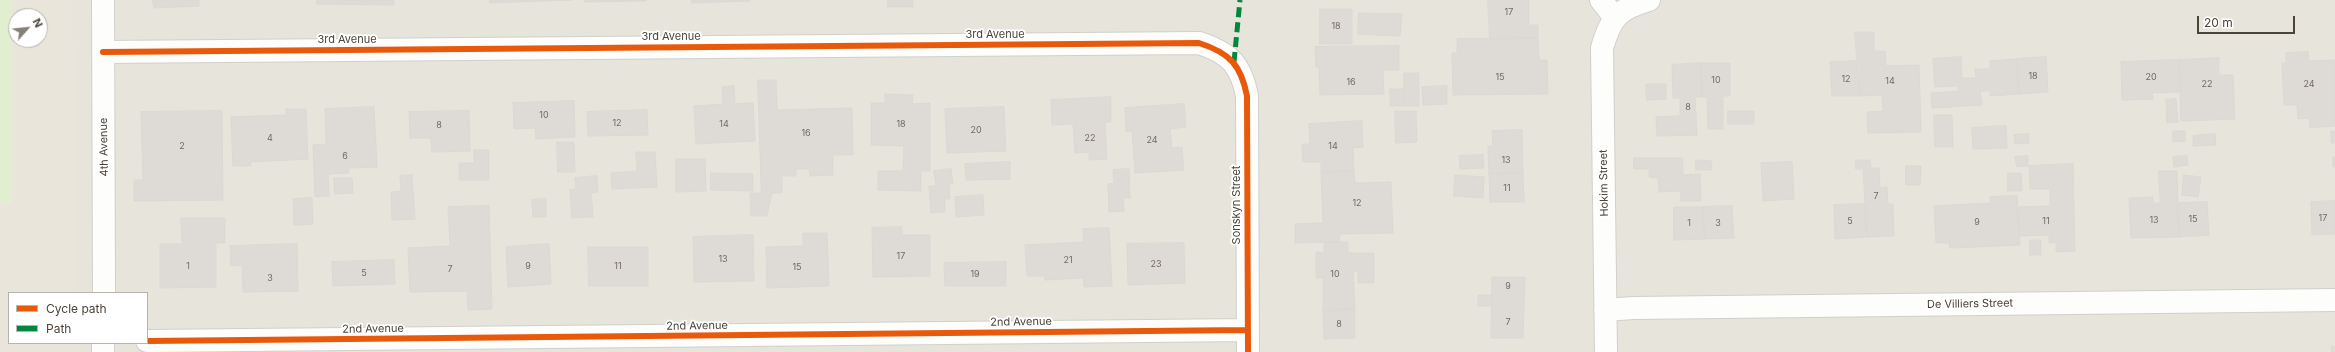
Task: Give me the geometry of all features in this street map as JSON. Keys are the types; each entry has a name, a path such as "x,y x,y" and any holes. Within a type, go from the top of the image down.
{"street":[{"name":"4th Avenue","path":"103,0 104,292"},
{"path":"1601,0 1615,18 1628,6 1649,0"},
{"name":"Hokim Street","path":"1606,352 1602,48 1607,30 1615,18"},
{"name":"3rd Avenue","path":"103,52 1199,43 1218,49 1234,62"},
{"name":"Sonskyn Street","path":"1234,62 1243,78 1247,96 1248,352"},
{"name":"De Villiers Street","path":"1605,310 1633,308 2335,300"},
{"name":"2nd Avenue","path":"148,341 1247,330"}],"shaded area":[{"path":"0,0 2335,0 2335,352 0,352"},
{"path":"0,0 73,0 78,292 8,292 8,344 78,344 79,352 0,352"}],"green space":[{"path":"0,0 12,0 12,8 8,8 8,48 12,48 12,204 0,204"}],"building":[{"path":"153,0 199,0 199,6 154,8"},
{"path":"317,0 394,0 394,5 317,4"},
{"path":"490,0 572,0 490,3"},
{"path":"585,0 646,0 646,1 585,2"},
{"path":"692,0 750,0 750,1 692,3"},
{"path":"888,0 913,0 913,7 888,7"},
{"path":"1488,0 1529,0 1529,25 1538,25 1538,38 1490,39"},
{"path":"1320,9 1352,9 1352,44 1320,44"},
{"path":"1359,13 1402,14 1400,36 1358,34"},
{"path":"1855,32 1874,32 1874,51 1885,51 1886,66 1919,65 1921,132 1868,133 1867,112 1883,111 1882,95 1860,96"},
{"path":"1538,38 1539,60 1547,60 1548,94 1453,95 1452,53 1457,53 1457,39"},
{"path":"1399,46 1399,70 1383,70 1384,94 1320,95 1319,67 1316,67 1315,47"},
{"path":"2308,52 2309,61 2335,60 2335,126 2310,128 2309,118 2298,119 2297,105 2284,105 2282,63 2286,63 2286,53"},
{"path":"1961,57 1962,78 1976,78 1975,69 1990,69 1990,61 2017,59 2019,94 1990,96 1990,91 1980,91 1982,105 1932,108 1931,93 1958,91 1958,86 1935,87 1933,59"},
{"path":"2046,57 2048,92 2019,94 2017,59"},
{"path":"2219,58 2219,75 2233,75 2235,119 2181,121 2179,60"},
{"path":"2179,60 2180,92 2152,93 2153,99 2122,100 2121,62"},
{"path":"1859,61 1860,96 1832,96 1830,62"},
{"path":"1701,63 1730,63 1730,96 1723,96 1723,129 1708,129 1707,97 1702,97"},
{"path":"1701,63 1702,97 1695,97 1697,135 1657,136 1656,117 1680,116 1680,98 1673,98 1672,65"},
{"path":"1404,73 1419,73 1419,106 1404,106"},
{"path":"758,80 776,80 777,110 852,108 853,155 833,155 833,175 810,176 809,169 796,169 796,176 782,176 782,193 772,193 767,216 751,216 750,193 761,193"},
{"path":"1646,84 1666,84 1666,99 1647,100"},
{"path":"734,86 735,104 753,103 755,141 696,144 694,106 723,104 722,87"},
{"path":"1447,86 1447,104 1423,105 1422,87"},
{"path":"1390,89 1404,89 1404,106 1391,106"},
{"path":"885,94 913,95 912,104 930,103 930,171 921,171 921,191 878,190 878,171 903,171 904,146 871,145 871,103 885,103"},
{"path":"1111,97 1111,122 1105,122 1107,159 1089,160 1089,152 1075,153 1073,124 1052,125 1051,100"},
{"path":"2176,99 2178,122 2167,123 2166,100"},
{"path":"574,101 575,137 536,139 535,128 514,129 513,103"},
{"path":"1184,104 1186,127 1170,129 1172,148 1182,147 1184,170 1135,173 1132,131 1126,132 1125,108"},
{"path":"374,107 377,167 349,168 349,173 328,174 329,196 315,197 313,145 326,144 325,109"},
{"path":"1004,107 1006,151 947,153 945,109"},
{"path":"286,109 306,109 308,159 250,162 251,166 233,166 231,117 286,115"},
{"path":"647,110 648,135 588,136 587,112"},
{"path":"222,111 223,200 134,201 134,180 143,180 141,112"},
{"path":"469,111 470,151 432,152 431,138 410,138 409,112"},
{"path":"1395,111 1416,111 1417,142 1396,143"},
{"path":"1728,111 1754,111 1754,124 1728,124"},
{"path":"1934,115 1952,115 1953,147 1935,147"},
{"path":"1362,121 1363,147 1353,148 1354,171 1321,172 1321,162 1303,162 1302,144 1310,144 1309,124"},
{"path":"2006,126 2007,148 1973,149 1972,128"},
{"path":"1522,130 1523,173 1489,174 1488,146 1493,146 1492,131"},
{"path":"2173,131 2185,131 2185,141 2173,142"},
{"path":"2331,131 2335,131 2335,143 2332,143"},
{"path":"2029,134 2029,143 2015,144 2014,135"},
{"path":"2215,134 2216,145 2193,146 2193,136"},
{"path":"557,142 574,142 575,172 558,172"},
{"path":"474,150 489,150 489,180 459,180 459,163 474,163"},
{"path":"636,152 655,152 657,187 612,189 611,173 637,171"},
{"path":"1483,155 1484,168 1460,169 1459,156"},
{"path":"2028,156 2028,166 2017,167 2015,157"},
{"path":"2187,156 2188,165 2174,167 2173,157"},
{"path":"2333,157 2335,157 2335,167 2333,167"},
{"path":"1634,158 1683,158 1683,175 1700,174 1701,201 1681,201 1680,191 1659,192 1658,178 1649,177 1649,169 1634,169"},
{"path":"676,159 705,159 706,191 676,192"},
{"path":"1696,160 1712,161 1711,170 1696,170"},
{"path":"1856,160 1870,160 1871,168 1879,168 1880,188 1887,187 1888,204 1893,204 1894,236 1867,237 1863,169 1856,169"},
{"path":"1010,162 1010,179 966,180 965,164"},
{"path":"1792,162 1794,199 1763,201 1761,163"},
{"path":"2073,164 2075,251 2056,252 2056,242 2049,243 2049,235 2019,236 2018,207 2050,206 2050,189 2030,189 2029,166"},
{"path":"1906,166 1921,166 1920,185 1906,185"},
{"path":"951,169 953,184 949,184 950,199 945,199 945,212 931,213 929,186 936,186 934,171"},
{"path":"1129,169 1130,198 1123,198 1124,211 1109,212 1108,184 1114,183 1113,170"},
{"path":"1354,171 1355,183 1391,182 1393,233 1339,234 1340,242 1295,243 1295,224 1323,223 1321,172"},
{"path":"2159,171 2177,171 2179,237 2131,238 2129,198 2153,197 2153,203 2160,203"},
{"path":"711,173 753,174 753,191 711,190"},
{"path":"1523,173 1524,202 1490,202 1489,174"},
{"path":"2008,173 2021,173 2022,191 2008,191"},
{"path":"412,175 415,219 392,220 391,192 401,191 400,176"},
{"path":"1455,175 1484,177 1483,198 1454,196"},
{"path":"2184,175 2201,177 2198,197 2182,195"},
{"path":"597,176 598,192 591,193 593,217 572,218 570,190 576,189 575,178"},
{"path":"334,178 352,178 353,193 335,194"},
{"path":"983,195 984,215 956,217 955,197"},
{"path":"2017,196 2020,245 1950,248 1949,243 1936,243 1934,206 1991,203 1990,197"},
{"path":"312,198 313,224 294,225 293,199"},
{"path":"546,199 546,217 533,217 532,200"},
{"path":"2335,201 2335,234 2312,235 2311,202"},
{"path":"2207,202 2209,235 2179,237 2178,203"},
{"path":"1865,204 1867,237 1835,239 1834,205"},
{"path":"489,206 492,309 468,310 467,291 410,292 408,248 450,246 448,207"},
{"path":"1732,206 1734,238 1704,239 1703,207"},
{"path":"1674,207 1703,207 1704,239 1674,240"},
{"path":"181,218 225,218 225,243 216,243 216,287 160,288 160,244 182,244"},
{"path":"902,227 902,235 930,235 930,276 873,277 872,228"},
{"path":"1109,228 1112,286 1084,287 1083,278 1045,280 1044,276 1027,276 1025,245 1084,242 1083,229"},
{"path":"803,233 827,233 829,286 767,288 766,247 803,246"},
{"path":"753,235 754,281 694,282 693,237"},
{"path":"2030,240 2041,240 2041,255 2030,255"},
{"path":"1348,242 1348,253 1374,253 1374,283 1358,283 1358,271 1353,271 1355,309 1323,311 1323,278 1316,278 1316,252 1324,253 1324,243"},
{"path":"1184,243 1185,283 1128,285 1127,244"},
{"path":"297,244 298,291 243,292 242,265 231,266 230,246"},
{"path":"549,244 551,284 508,287 506,247"},
{"path":"588,247 648,247 648,286 589,286"},
{"path":"394,260 395,284 333,286 332,262"},
{"path":"1006,262 1006,286 945,286 944,263"},
{"path":"1492,277 1525,277 1524,306 1492,306"},
{"path":"1479,295 1492,295 1492,306 1478,306"},
{"path":"1492,306 1524,306 1523,338 1491,338"},
{"path":"1355,309 1355,338 1324,339 1323,311"},
{"path":"2332,346 2335,346 2335,352 2332,352"}],"marked path":[{"path":"1234,62 1240,0"}],"cycle path":[{"path":"103,52 1199,43 1219,51 1232,62 1241,76 1247,96 1248,352"},
{"path":"148,341 1247,330"}]}
